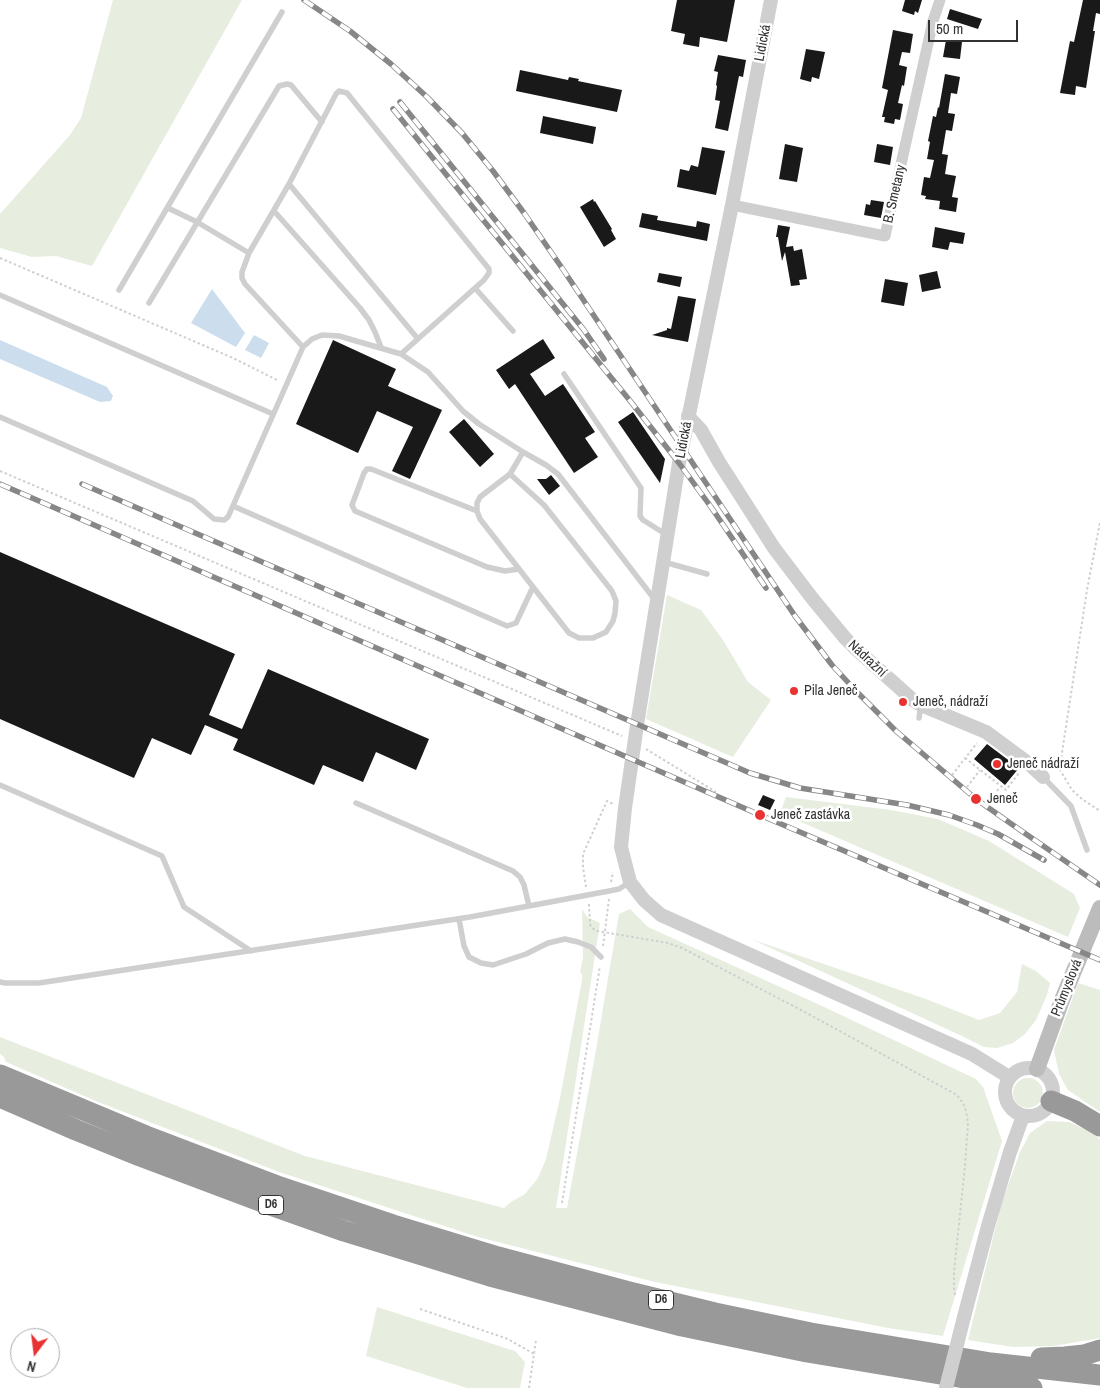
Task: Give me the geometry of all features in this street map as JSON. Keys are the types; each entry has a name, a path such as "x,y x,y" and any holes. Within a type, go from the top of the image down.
{"highway":[{"name":"D6","path":"0,1075 146,1136 280,1187 393,1225 498,1257 629,1292 811,1333 990,1363 1100,1375"},
{"name":"D6","path":"0,1097 140,1156 273,1206 344,1231 490,1276 682,1326 806,1352 998,1385 1032,1388"},
{"path":"1051,1101 1075,1111 1100,1126"},
{"path":"934,1354 1065,1358 1100,1350"}],"main road":[{"name":"Průmyslová","path":"1037,1069 1062,1000 1100,908"}],"street":[{"name":"Lidická","path":"630,882 621,847 625,808 666,535 771,0"},
{"name":"B. Smetany","path":"732,205 885,236 933,21 940,0"},
{"name":"Nádražní","path":"688,416 701,430 719,462 774,548 845,638 913,700 920,712 986,732 1027,762 1043,777"},
{"path":"630,882 644,900 661,915 972,1054 1009,1077"},
{"path":"1031,1067 1037,1069 1050,1079 1053,1090 1051,1101 1043,1112 1037,1115 1023,1116 1011,1109 1007,1103 1004,1090 1009,1077 1018,1070 1031,1067"},
{"path":"946,1388 1004,1170 1023,1116"}],"lane":[{"path":"119,290 282,12"},
{"path":"149,302 279,86 291,85 322,122"},
{"path":"303,346 245,284 242,272 249,253 339,91 347,94 490,268 489,273 475,288 401,354"},
{"path":"289,184 418,339"},
{"path":"168,208 197,222 249,253"},
{"path":"274,210 360,308 369,320 381,347"},
{"path":"475,288 513,331"},
{"path":"0,295 273,414"},
{"path":"0,417 193,501 214,519 224,520 228,517 303,346 312,339 322,335 339,336 381,347 401,354 428,372 463,411 479,424 558,474 656,602"},
{"path":"564,374 641,488 640,516 666,535"},
{"path":"510,474 544,505 612,591 616,601 613,621 606,632 593,638 579,638 569,633 480,519 477,503 480,497 510,474 523,452"},
{"path":"477,511 371,469 364,473 352,504 355,511 487,567 505,571 519,569"},
{"path":"232,506 507,626 516,623 533,587"},
{"path":"662,561 707,574"},
{"name":"Nádražní","path":"1043,777 1071,806 1087,850"},
{"path":"0,785 162,856 184,907 251,951"},
{"path":"356,803 513,871 520,877 524,885 530,906"},
{"path":"0,982 39,983 459,919 619,889 630,882"},
{"path":"459,919 464,946 469,957 481,963 493,965 526,954 548,943 565,939 592,947 601,957"}],"path":[{"path":"0,258 233,358 286,384"},
{"path":"0,471 634,742 716,792"},
{"path":"1043,777 1061,759 1100,522"},
{"path":"952,775 986,732"},
{"path":"965,758 1006,790 1027,762"},
{"path":"1057,765 1072,790 1100,811"},
{"path":"967,787 980,770"},
{"path":"988,803 1001,786"},
{"path":"625,808 607,801 583,854 583,867 592,928 597,931 668,943 682,948 957,1095 963,1103 968,1123 954,1272 954,1291 958,1301"},
{"path":"562,1203 605,932"},
{"path":"420,1309 508,1340 534,1354"},
{"path":"528,1388 536,1340"}],"shaded area":[{"path":"113,0 242,0 92,266 56,256 32,257 0,248 0,214 70,135 81,118"},
{"path":"667,595 701,610 723,640 748,682 771,700 733,757 646,719"},
{"path":"786,797 891,810 938,819 989,841 1074,894 1080,908 1068,937 780,813"},
{"path":"582,909 587,917 600,923 556,1208 567,1208 619,914 630,909 648,927 976,1079 983,1087 1002,1141 943,1336 888,1328 655,1282 478,1237 279,1172 98,1102 6,1062 0,1054 0,1037 305,1156 504,1208 525,1194 538,1178 546,1159 560,1098 582,980 580,972 583,958"},
{"path":"751,939 926,999 979,1020 1000,1013 1017,992 1022,964 1036,971 1050,983 1036,1020 1025,1034 1013,1043 997,1048 984,1047"},
{"path":"1078,983 1100,990 1100,1112 1068,1090 1059,1074 1054,1050"},
{"path":"1028,1078 1039,1082 1043,1093 1039,1104 1028,1108 1017,1104 1013,1093 1017,1082"},
{"path":"1047,1121 1069,1122 1090,1131 1100,1139 1100,1338 1054,1346 1013,1347 968,1340 1001,1205 1020,1152 1030,1133"},
{"path":"377,1307 515,1351 525,1362 520,1388 467,1388 366,1356"}],"water":[{"path":"212,289 245,333 236,347 191,323"},
{"path":"254,335 269,343 261,358 245,350"},
{"path":"0,340 107,387 113,396 111,401 100,402 0,359"}],"building":[{"path":"677,0 735,0 727,42 700,37 699,47 683,44 685,34 671,31"},
{"path":"905,0 922,0 918,13 915,11 914,15 902,11"},
{"path":"1083,0 1100,0 1100,14 1096,13 1086,88 1076,86 1075,95 1060,93 1070,41 1074,42"},
{"path":"950,9 982,19 978,29 947,19"},
{"path":"893,30 913,34 910,53 902,52 899,65 907,67 904,86 902,85 898,103 903,104 900,120 895,119 894,124 884,122 885,117 882,117 888,90 882,88"},
{"path":"946,40 962,42 960,59 943,57"},
{"path":"806,49 825,52 819,79 812,77 811,82 800,79"},
{"path":"718,55 746,60 743,77 739,76 728,131 715,128 720,101 715,100 718,72 714,71"},
{"path":"520,70 568,80 569,77 579,79 578,81 622,90 617,112 516,91"},
{"path":"945,74 960,77 957,94 951,93 948,113 955,114 952,131 946,130 942,154 948,155 945,174 956,176 952,197 958,198 956,212 939,209 940,201 925,199 926,196 921,195 924,177 930,178 934,160 927,159 930,142 928,141 933,116 936,117 939,108"},
{"path":"543,116 596,127 593,144 540,133"},
{"path":"785,144 803,148 797,182 779,179"},
{"path":"877,144 893,147 890,165 874,162"},
{"path":"702,147 725,151 716,195 677,187 680,169 689,171 691,165 698,167"},
{"path":"593,199 612,229 616,239 604,247 580,207"},
{"path":"871,200 884,202 881,218 864,215 866,204 870,205"},
{"path":"642,213 658,216 657,220 696,227 697,221 710,224 707,241 639,227"},
{"path":"778,225 790,227 786,247 793,246 794,251 802,249 807,279 799,280 800,285 791,286 785,252 782,261 778,237 776,237"},
{"path":"935,227 965,233 963,244 950,242 948,250 932,247"},
{"path":"937,271 941,288 922,292 919,275"},
{"path":"659,273 682,277 680,287 657,282"},
{"path":"885,279 908,283 904,306 881,302"},
{"path":"678,296 696,299 688,342 652,335 667,330 667,328 671,329"},
{"path":"543,339 555,358 530,374 545,396 563,384 595,432 585,438 598,457 574,473 515,384 509,389 496,370"},
{"path":"333,340 396,369 388,386 442,410 410,479 392,471 413,427 377,411 358,453 296,424"},
{"path":"633,412 665,459 660,483 618,422"},
{"path":"464,419 494,454 480,467 449,432"},
{"path":"551,475 560,486 549,495 537,479 546,479"},
{"path":"0,552 235,654 209,715 242,729 268,669 429,739 416,770 376,752 363,782 323,765 314,785 233,750 238,739 205,725 191,755 152,738 134,778 0,719"},
{"name":"Jeneč nádraží","path":"987,744 1019,768 1005,785 974,759"},
{"path":"763,795 775,800 770,810 758,805"}],"railway":[{"path":"304,0 350,31 391,64 462,133 493,171 562,268 795,616 832,665 896,731 976,799 1100,885"},
{"path":"400,102 584,330 604,359"},
{"path":"393,109 679,463 766,588"},
{"path":"0,484 760,815 1100,960"},
{"path":"82,484 750,773 800,788 907,805 949,815 998,834 1044,860"}],"place":[{"name":"Pila Jeneč","path":"794,691"},
{"name":"Jeneč, nádraží","path":"903,702"},
{"name":"Jeneč nádraží","path":"997,764"},
{"name":"Jeneč","path":"976,799"},
{"name":"Jeneč zastávka","path":"760,815"}]}
